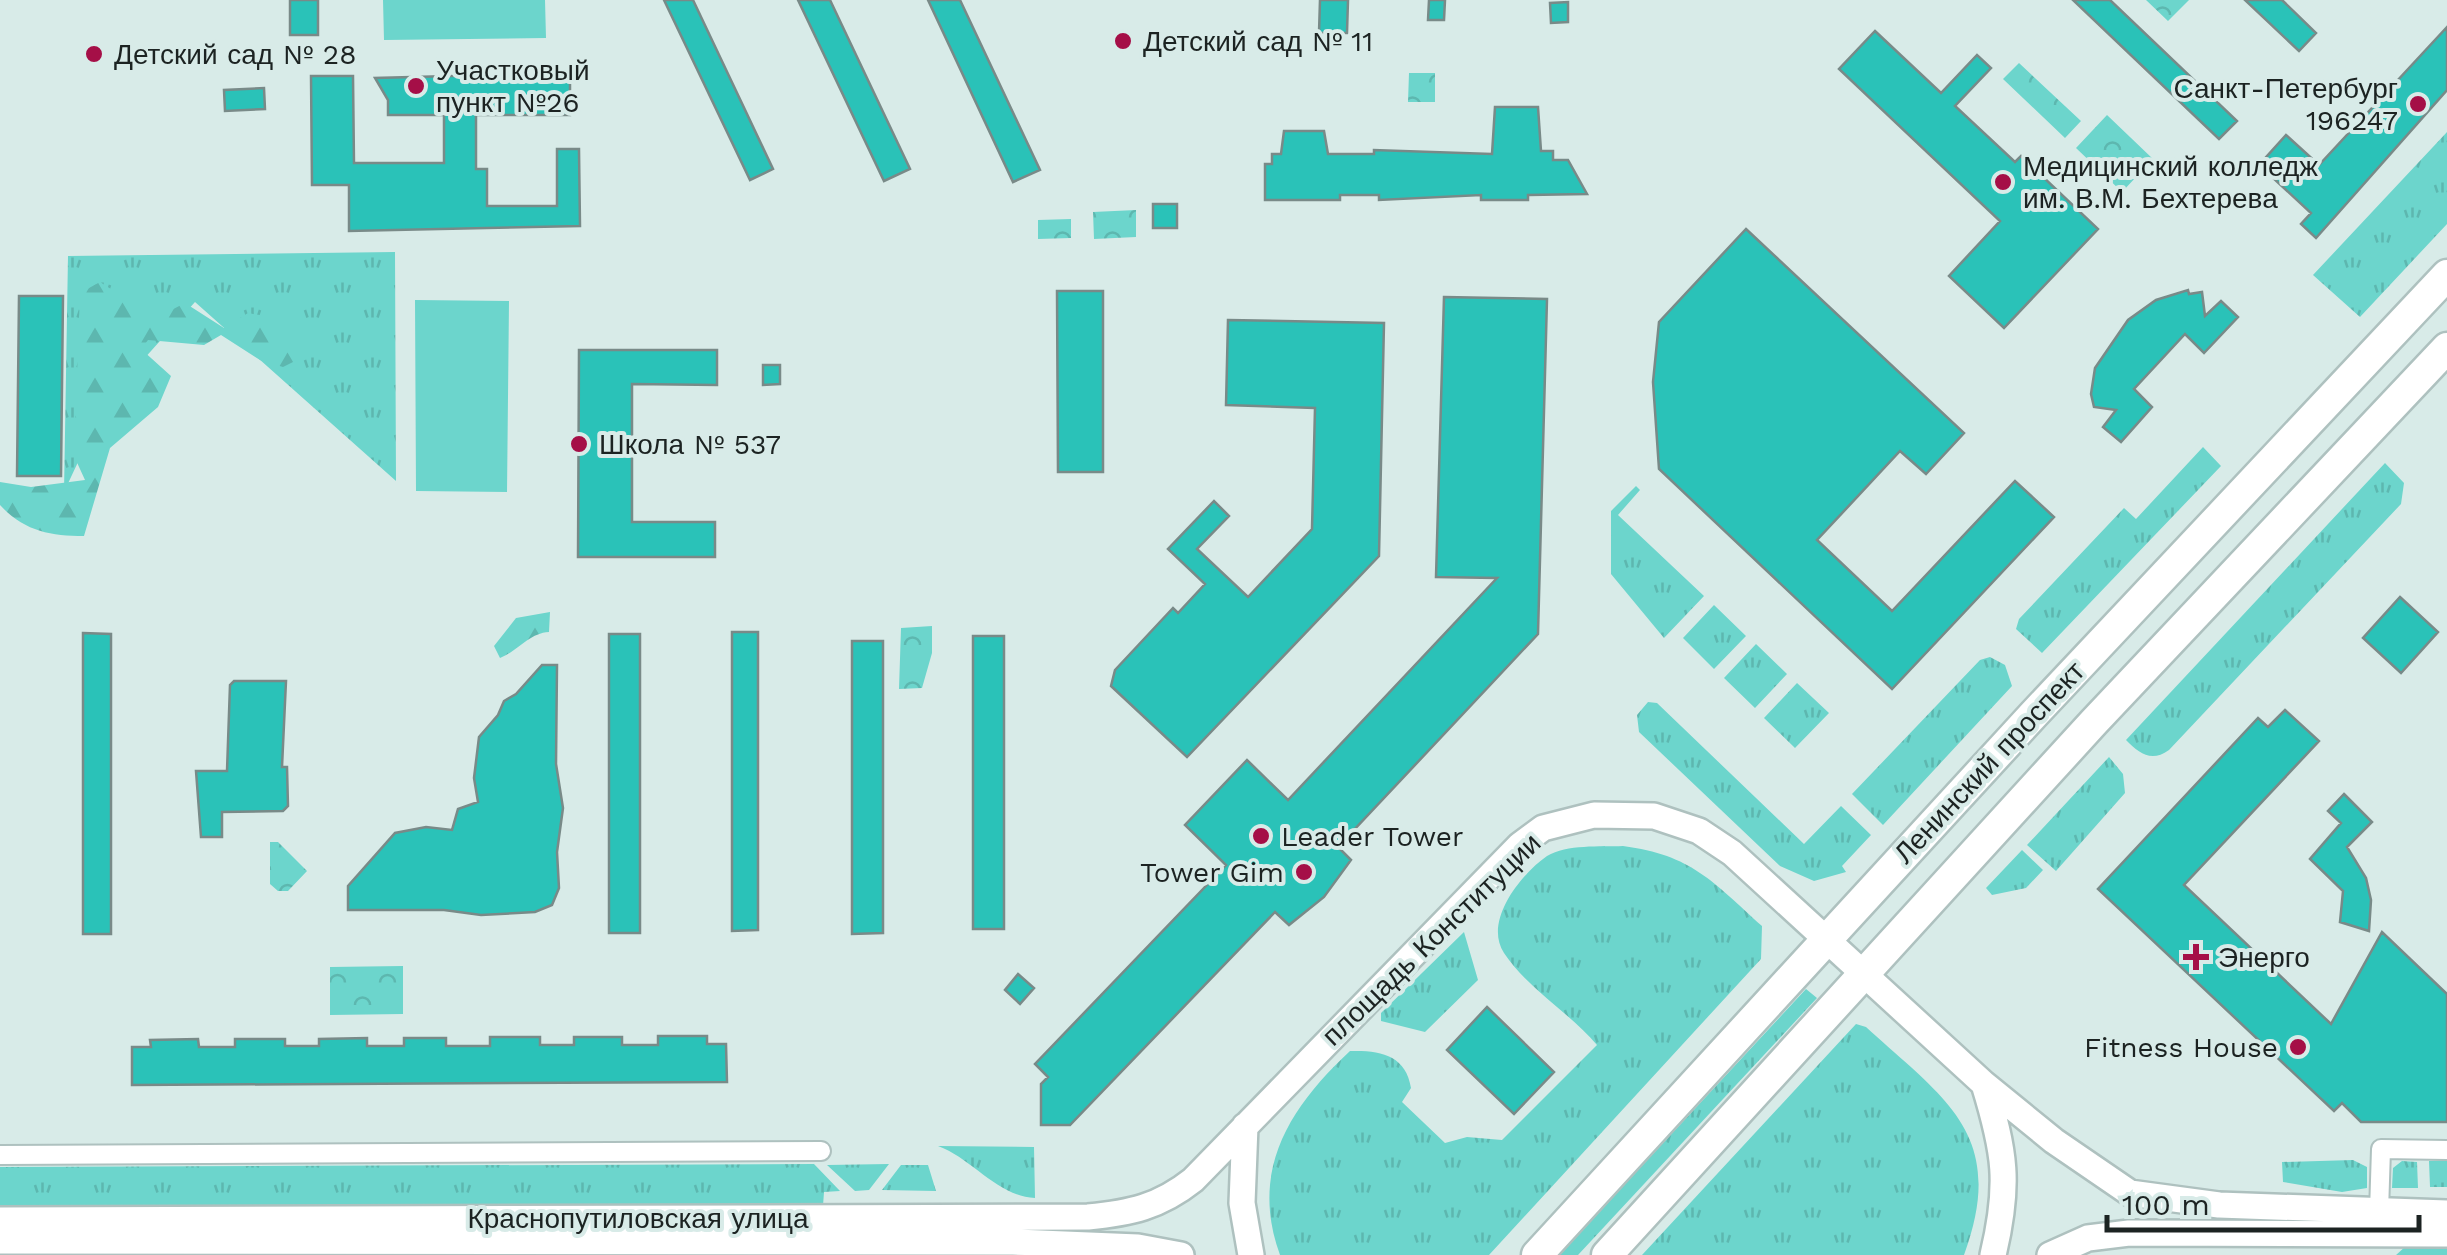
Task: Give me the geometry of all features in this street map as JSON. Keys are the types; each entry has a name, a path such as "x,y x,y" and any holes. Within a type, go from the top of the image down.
{"main road":[{"name":"Ленинский проспект","path":"1537,1255 1825,939 2447,275"},
{"name":"Ленинский проспект","path":"1607,1255 1864,973 2447,348"},
{"name":"площадь Конституции","path":"1244,1126 1520,845 1554,825 1594,815 1627,814 1677,822 1699,830 1732,854 1984,1084"},
{"path":"1984,1084 2054,1141 2130,1193 2219,1204 2382,1234 2447,1213"},
{"path":"1984,1084 2004,1163 2001,1219 1992,1255"},
{"name":"Краснопутиловская улица","path":"0,1220 1088,1218 1136,1212 1173,1196 1244,1126"},
{"path":"1244,1126 1242,1202 1251,1255"},
{"path":"2050,1255 2088,1238 2128,1233 2447,1234"},
{"name":"Краснопутиловская улица","path":"0,1241 1138,1247 1182,1255"}],"street":[{"path":"2382,1234 2381,1149 2447,1150"},
{"path":"0,1156 821,1152"}],"green space":[{"path":"383,0 545,0 546,38 384,40"},
{"path":"2146,0 2189,0 2168,21"},
{"path":"2019,63 2081,121 2065,138 2003,79"},
{"path":"1409,73 1435,73 1435,102 1408,102"},
{"path":"2107,115 2153,159 2122,192 2076,148"},
{"path":"2447,132 2447,224 2360,317 2313,275"},
{"path":"1136,210 1136,237 1094,239 1093,212"},
{"path":"1071,219 1071,238 1038,239 1038,220"},
{"path":"395,252 396,481 195,302 107,400 64,492 68,256"},
{"path":"100,282 156,318 185,303 224,328 248,313 282,319 293,329 293,362 283,367 260,360 221,335 204,345 148,340 141,349 171,376 158,407 110,448 84,536 60,535 28,526 9,514 0,505 0,482 31,487 85,480 74,456 80,293"},
{"path":"415,300 509,301 507,492 416,491"},
{"path":"2203,447 2221,466 2042,653 2016,629 2019,619 2124,508 2136,519"},
{"path":"2385,463 2404,483 2401,504 2169,750 2151,756 2131,745 2126,740"},
{"path":"1636,486 1640,490 1618,515 1704,596 1664,638 1611,574 1611,511"},
{"path":"1714,605 1746,636 1714,669 1683,638"},
{"path":"550,612 549,632 535,636 500,658 494,646 516,618"},
{"path":"932,626 932,653 922,688 899,689 901,628"},
{"path":"1756,644 1787,674 1755,708 1724,678"},
{"path":"1990,657 2005,665 2012,686 1883,825 1852,794 1980,660"},
{"path":"1797,683 1829,713 1795,748 1764,718"},
{"path":"1648,702 1657,703 1804,844 1841,806 1871,835 1842,866 1846,872 1814,881 1780,866 1639,732 1637,715"},
{"path":"2109,757 2123,774 2125,793 2056,871 2027,845"},
{"path":"270,842 278,842 307,871 288,891 278,891 270,884"},
{"path":"1623,846 1667,856 1715,884 1762,926 1761,959 1489,1255 1280,1255 1269,1195 1281,1142 1309,1095 1350,1051 1381,1054 1404,1068 1411,1088 1402,1102 1445,1143 1467,1137 1502,1140 1597,1045 1513,966 1499,940 1498,927 1516,886 1547,856 1574,848"},
{"path":"2022,850 2043,870 2026,888 1992,895 1986,888"},
{"path":"1464,932 1478,980 1425,1032 1381,1021 1381,1013"},
{"path":"403,966 403,1014 330,1015 330,967"},
{"path":"1806,989 1817,998 1578,1255 1559,1255"},
{"path":"1856,1024 1866,1027 1921,1077 1962,1123 1979,1179 1976,1214 1964,1255 1642,1255"},
{"path":"938,1146 1034,1147 1035,1198 1009,1191"},
{"path":"2353,1160 2367,1167 2367,1188 2342,1192 2283,1182 2282,1162"},
{"path":"2447,1160 2447,1187 2430,1187 2429,1161"},
{"path":"2402,1161 2417,1162 2418,1188 2392,1188 2393,1168"},
{"path":"814,1164 840,1191 824,1192 823,1206 0,1209 0,1167"},
{"path":"889,1164 869,1190 855,1191 827,1165"},
{"path":"901,1165 928,1165 936,1191 882,1190"},
{"path":"2406,1246 2447,1247 2447,1255 2396,1255"},
{"path":"816,1251 817,1255 0,1254"}],"building":[{"path":"290,0 318,0 318,35 290,35"},
{"path":"664,0 693,0 773,169 750,180"},
{"path":"798,0 830,0 910,169 884,181"},
{"path":"928,0 960,0 1040,170 1013,182"},
{"path":"1320,0 1348,0 1347,33 1319,33"},
{"path":"1429,0 1445,0 1444,20 1428,20"},
{"path":"2073,0 2110,0 2237,121 2219,139"},
{"path":"2245,0 2282,0 2316,33 2299,51"},
{"path":"1568,2 1568,22 1551,23 1550,3"},
{"path":"2447,27 2447,90 2316,238 2301,224 2311,213 2259,165 2286,135 2319,165"},
{"name":"Медицинский колледж им. В.М. Бехтерева","path":"1875,31 1941,93 1977,55 1991,68 1955,106 2015,162 2021,156 2098,229 2004,328 1949,276 2000,221 1839,69"},
{"path":"570,73 570,115 476,115 476,169 487,169 487,206 557,206 557,149 579,149 580,226 349,231 349,185 312,185 311,76 353,76 354,163 444,163 444,115 388,115 388,100 375,78"},
{"path":"264,88 265,109 225,111 224,90"},
{"path":"1495,107 1538,107 1541,151 1553,151 1553,160 1568,160 1587,194 1528,195 1528,200 1481,200 1481,195 1379,200 1379,195 1340,195 1340,200 1265,200 1265,164 1272,164 1272,154 1281,154 1284,131 1324,131 1328,154 1374,154 1374,150 1492,154"},
{"path":"1153,204 1177,204 1177,228 1153,228"},
{"path":"1746,229 1964,433 1926,474 1900,451 1817,540 1892,611 2015,481 2054,517 1892,689 1659,469 1653,382 1659,322"},
{"path":"2188,290 2189,294 2202,292 2205,316 2221,301 2238,317 2204,353 2185,334 2134,389 2152,407 2121,442 2103,427 2116,410 2094,407 2091,394 2095,368 2128,320 2156,300"},
{"path":"1057,291 1103,291 1103,472 1058,472"},
{"path":"19,296 63,296 61,476 17,476"},
{"path":"1444,297 1547,299 1538,634 1338,847 1351,860 1324,897 1289,925 1275,912 1070,1125 1041,1125 1041,1084 1048,1077 1035,1064 1226,865 1185,825 1247,760 1288,800 1497,578 1436,577"},
{"path":"1228,320 1384,323 1379,556 1187,757 1111,686 1115,670 1173,608 1178,613 1205,584 1168,549 1214,501 1229,516 1197,549 1248,597 1312,529 1315,408 1226,405"},
{"path":"579,350 717,350 717,385 632,384 632,522 715,522 715,557 578,557"},
{"path":"763,365 780,365 780,384 763,385"},
{"path":"2400,597 2438,632 2401,673 2363,638"},
{"path":"732,632 758,632 758,930 732,931"},
{"path":"83,633 111,634 111,934 83,934"},
{"path":"609,634 640,634 640,933 609,933"},
{"path":"973,636 1004,636 1004,929 973,929"},
{"path":"852,641 883,641 883,933 852,934"},
{"path":"542,665 557,665 556,764 563,808 557,852 559,888 552,905 535,912 481,915 444,910 348,910 348,886 395,833 426,827 452,830 458,809 478,802 474,778 479,737 498,715 504,701 516,694"},
{"path":"234,681 286,681 282,767 287,767 288,806 283,811 222,812 222,837 201,837 196,771 227,771 230,685"},
{"path":"2285,710 2319,741 2184,885 2331,1024 2382,932 2447,994 2447,1122 2361,1122 2342,1103 2334,1111 2098,889 2258,718 2268,727"},
{"path":"2344,794 2372,822 2347,847 2366,878 2371,900 2369,931 2340,922 2343,891 2310,859 2341,823 2328,811"},
{"path":"1018,974 1034,988 1020,1004 1005,990"},
{"path":"1487,1007 1554,1072 1514,1114 1447,1050"},
{"path":"658,1036 707,1036 707,1044 726,1044 727,1082 132,1085 132,1047 151,1047 150,1040 198,1039 199,1047 235,1047 235,1039 285,1039 285,1046 319,1046 319,1039 367,1038 367,1046 404,1046 404,1038 446,1038 446,1046 490,1046 490,1037 540,1037 540,1045 574,1045 574,1037 622,1037 622,1045 658,1045"}],"place":[{"name":"Детский сад № 11","path":"1123,41"},
{"name":"Детский сад № 28","path":"94,54"},
{"name":"Участковый пункт №26","path":"416,86"},
{"name":"Санкт-Петербург 196247","path":"2418,104"},
{"name":"Медицинский колледж им. В.М. Бехтерева","path":"2003,182"},
{"name":"Школа № 537","path":"579,444"},
{"name":"Leader Tower","path":"1261,836"},
{"name":"Tower Gim","path":"1304,872"},
{"name":"Энерго","path":"2196,957"},
{"name":"Fitness House","path":"2298,1047"}]}
